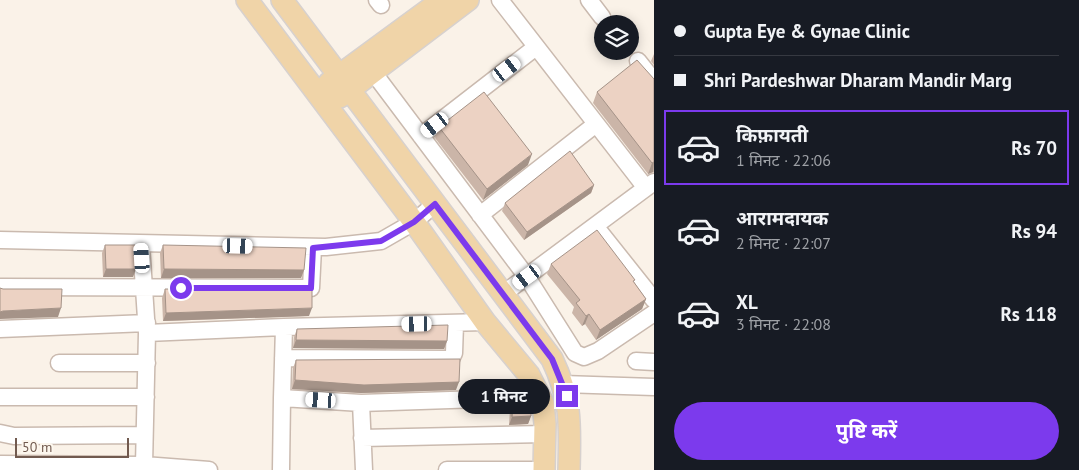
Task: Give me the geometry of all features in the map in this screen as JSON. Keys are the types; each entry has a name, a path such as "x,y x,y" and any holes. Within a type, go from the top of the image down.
{"main road":[{"path":"247,0 414,222 485,322 529,375 542,403 545,434 544,470"},
{"path":"282,0 552,359 563,384 570,418 569,470"},
{"path":"321,98 345,83 442,0"},
{"path":"345,83 373,72 468,0"}],"street":[{"path":"500,0 596,124 651,186 503,294"},
{"path":"589,0 600,15"},
{"path":"421,136 536,47"},
{"path":"638,61 654,81"},
{"path":"373,72 527,277 575,353 584,357 598,351 654,313"},
{"path":"480,215 596,124"},
{"path":"0,240 313,248 381,241 414,222 435,204"},
{"path":"595,226 654,300"},
{"path":"141,244 147,328 144,465"},
{"path":"0,287 311,288 313,248"},
{"path":"0,329 284,327 485,322"},
{"path":"283,358 451,360 454,353 455,324"},
{"path":"281,470 284,327"},
{"path":"636,361 654,362"},
{"path":"59,363 147,363"},
{"path":"563,384 654,387"},
{"path":"0,398 146,397"},
{"path":"282,398 361,403 539,397"},
{"path":"361,403 364,470"},
{"path":"0,433 14,436 144,435"},
{"path":"362,438 545,434"},
{"path":"0,464 62,467 144,465 209,470"},
{"path":"441,470 544,470"}],"building":[{"path":"637,60 654,79 654,162 652,163 597,92"},
{"path":"484,92 532,154 487,189 439,127"},
{"path":"570,151 594,185 527,232 505,203"},
{"path":"597,230 635,280 633,281 646,299 600,330 589,314 586,316 576,303 580,300 551,264"},
{"path":"105,245 135,245 136,269 106,269"},
{"path":"163,245 306,248 304,270 164,269"},
{"path":"0,288 62,289 61,308 0,312"},
{"path":"165,289 312,290 312,308 166,313"},
{"path":"448,325 447,341 296,340 297,329"},
{"path":"460,359 459,382 364,385 295,380 296,360"},
{"path":"531,399 531,416 512,417 513,400"}],"route":[{"path":"181,288 311,288 313,248 381,241 414,222 435,204 552,359 567,396"}]}
